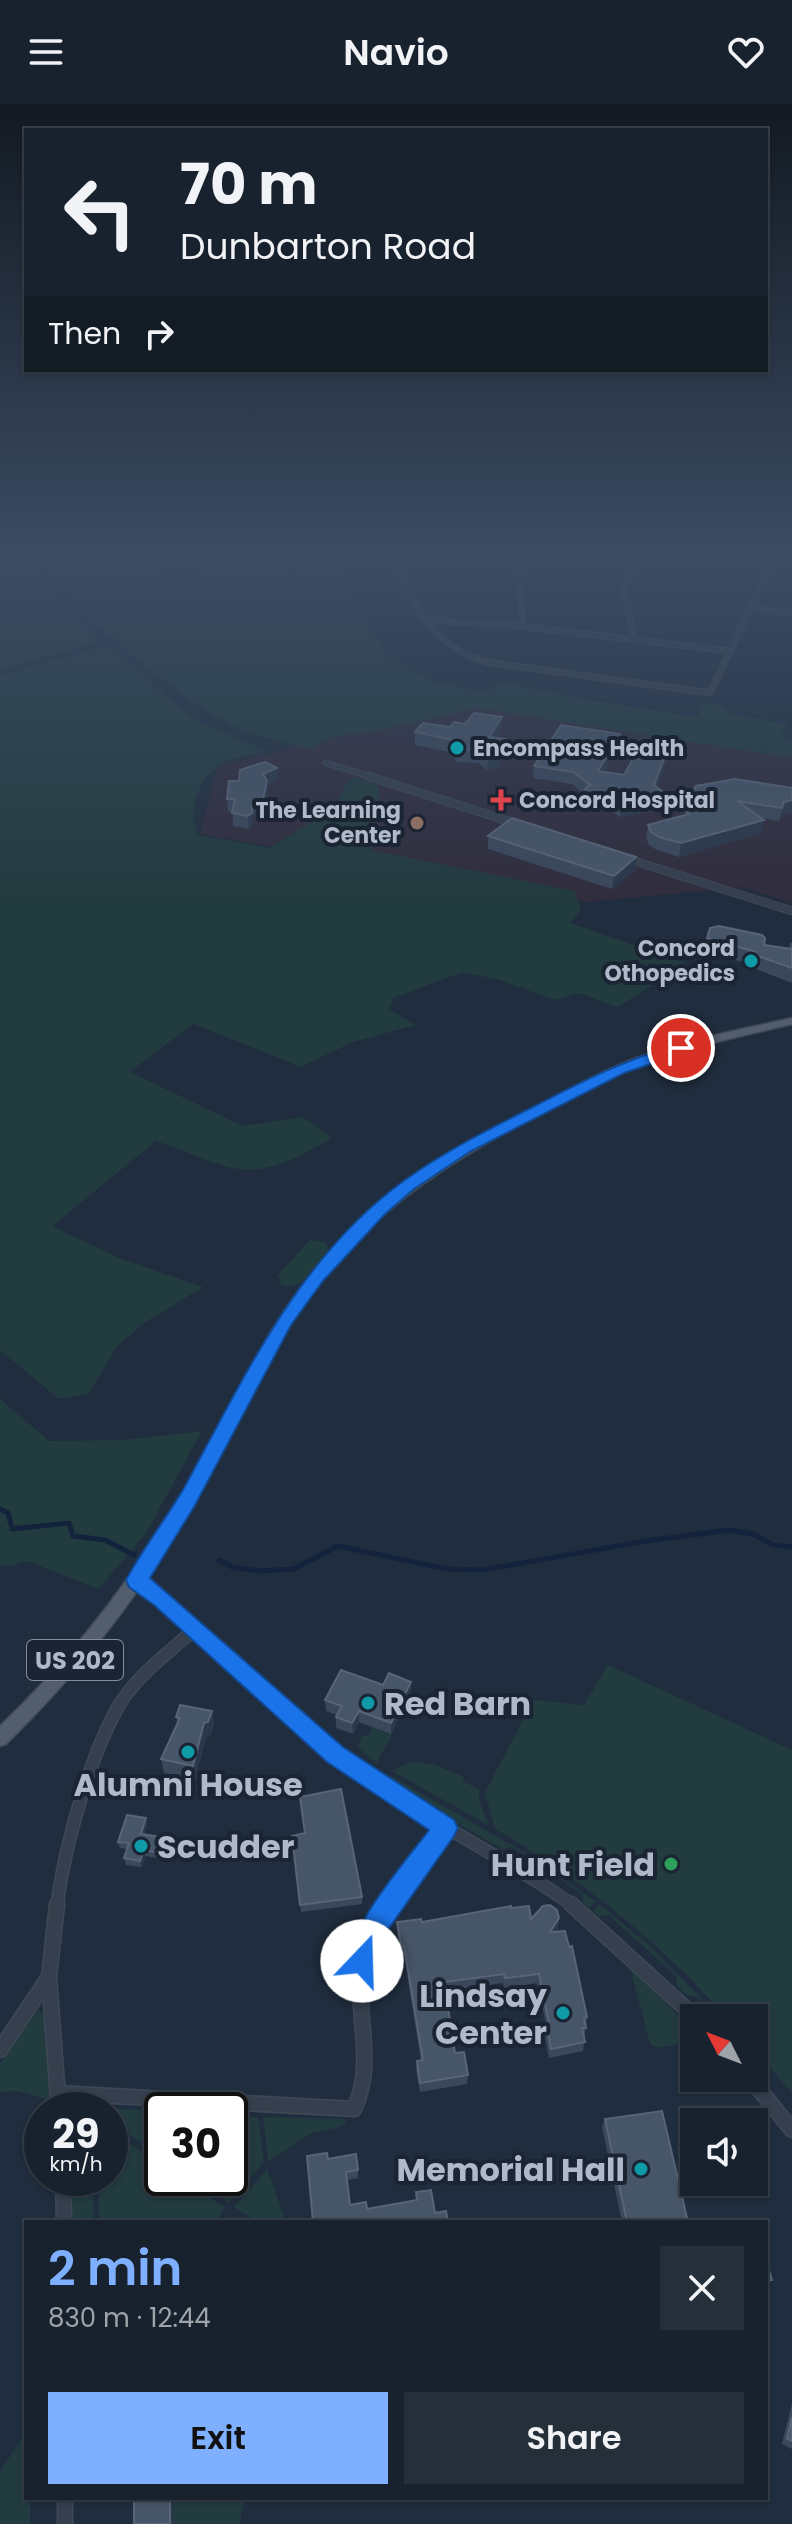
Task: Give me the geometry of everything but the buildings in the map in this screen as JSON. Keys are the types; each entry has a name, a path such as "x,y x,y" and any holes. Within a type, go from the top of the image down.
{"main road":[{"name":"US 202","path":"2,1735 53,1686 137,1580 187,1501 284,1322 337,1254 393,1198 465,1147 619,1070 693,1045 792,1021"}],"street":[{"path":"563,672 710,693 720,672"},
{"path":"326,763 522,826"},
{"path":"622,857 792,911"},
{"path":"137,1580 335,1755 445,1828 541,1883 586,1915 681,2004"},
{"path":"57,2092 49,1977 61,1873 70,1837 118,1707 139,1679 195,1629"},
{"path":"128,2097 354,2109 364,2094 366,2078 361,2024 362,1973 369,1935 445,1828"},
{"path":"0,2050 49,1977"},
{"path":"761,2092 792,2130"},
{"path":"63,2196 64,2220"},
{"path":"65,2500 65,2524"}],"shaded area":[{"name":"Concord Hospital","path":"407,682 792,741 792,903 743,887 588,902 200,834 218,766 420,717"}],"green space":[{"path":"12,672 138,672 202,723 266,751 224,764 208,775 195,802 198,835 269,848 334,809 347,782 355,777 377,785 379,793 371,850 574,891 581,910 570,923 686,963 618,1007 579,993 555,1000 500,980 463,972 393,998 389,1009 416,1025 353,1042 301,1067 193,1024 130,1072 243,1126 303,1117 332,1138 285,1162 246,1170 156,1141 52,1226 119,1258 203,1287 144,1323 117,1347 88,1394 59,1399 0,1350 0,675"},
{"path":"152,672 416,672 437,683 487,692 498,681 581,699 697,717 704,703 725,706 730,714 787,724 781,737 792,742 792,758 476,708 377,731 335,736 310,749 250,733 226,722"},
{"path":"310,1240 325,1242 329,1251 302,1282 281,1285 278,1275"},
{"path":"0,1399 49,1441 122,1440 202,1431 145,1535 98,1589 27,1561 8,1566 0,1564"},
{"name":"Hunt Field","path":"608,1665 792,1750 792,2093 768,2065 768,2004 714,2004 675,1964 618,1914 559,1869 495,1829 485,1792 534,1700 584,1705"},
{"path":"372,1727 392,1735 377,1763 357,1747 362,1736 368,1736"},
{"path":"410,1762 434,1764 464,1777 462,1781 479,1789 479,1799 488,1825 392,1771"},
{"path":"389,1775 526,1853 595,1901 590,1908 583,1903 582,1894 512,1847 502,1849 394,1787 389,1782"},
{"path":"599,1904 650,1946 706,2004 697,1997 686,1995 677,1986 676,1976 609,1915 599,1916 593,1911"},
{"path":"634,1970 680,2018 680,2044 658,2048 650,2044 631,1971"},
{"path":"38,2010 47,2017 50,2092 0,2092 0,2063"},
{"path":"128,2109 144,2110 144,2145 128,2133"},
{"path":"248,2117 258,2117 264,2162 248,2181"},
{"path":"263,2117 345,2119 346,2122 340,2127 312,2133 268,2161"},
{"path":"128,2142 144,2154 144,2196 207,2196 225,2208 217,2220 99,2220 98,2196 128,2196"},
{"path":"267,2169 285,2220 255,2220 234,2207 244,2196 248,2196 248,2191"},
{"path":"71,2196 93,2196 94,2220 72,2220"},
{"path":"219,2196 235,2196 229,2203"},
{"path":"24,2436 24,2500 30,2500 30,2524 0,2524 0,2471"},
{"path":"173,2500 244,2500 240,2524 174,2524"}],"waterway":[{"path":"0,1509 8,1513 12,1529 69,1523 73,1536 105,1540 134,1555"},
{"path":"219,1560 232,1567 260,1571 293,1569 338,1546 447,1569 483,1570 646,1541 729,1530 753,1534 773,1545 792,1547"}],"place":[{"name":"Encompass Health","path":"457,748"},
{"name":"Concord Hospital","path":"501,800"},
{"name":"The Learning Center","path":"417,823"},
{"name":"Concord Othopedics","path":"751,961"},
{"name":"Red Barn","path":"368,1703"},
{"name":"Alumni House","path":"188,1752"},
{"name":"Scudder","path":"141,1846"},
{"name":"Hunt Field","path":"671,1864"},
{"name":"Lindsay Center","path":"563,2013"},
{"name":"Memorial Hall","path":"641,2169"}],"route":[{"path":"362,1961 369,1935 445,1828 335,1755 137,1580 187,1501 284,1322 317,1277 379,1211 409,1185 465,1147 636,1062 681,1048"}]}
